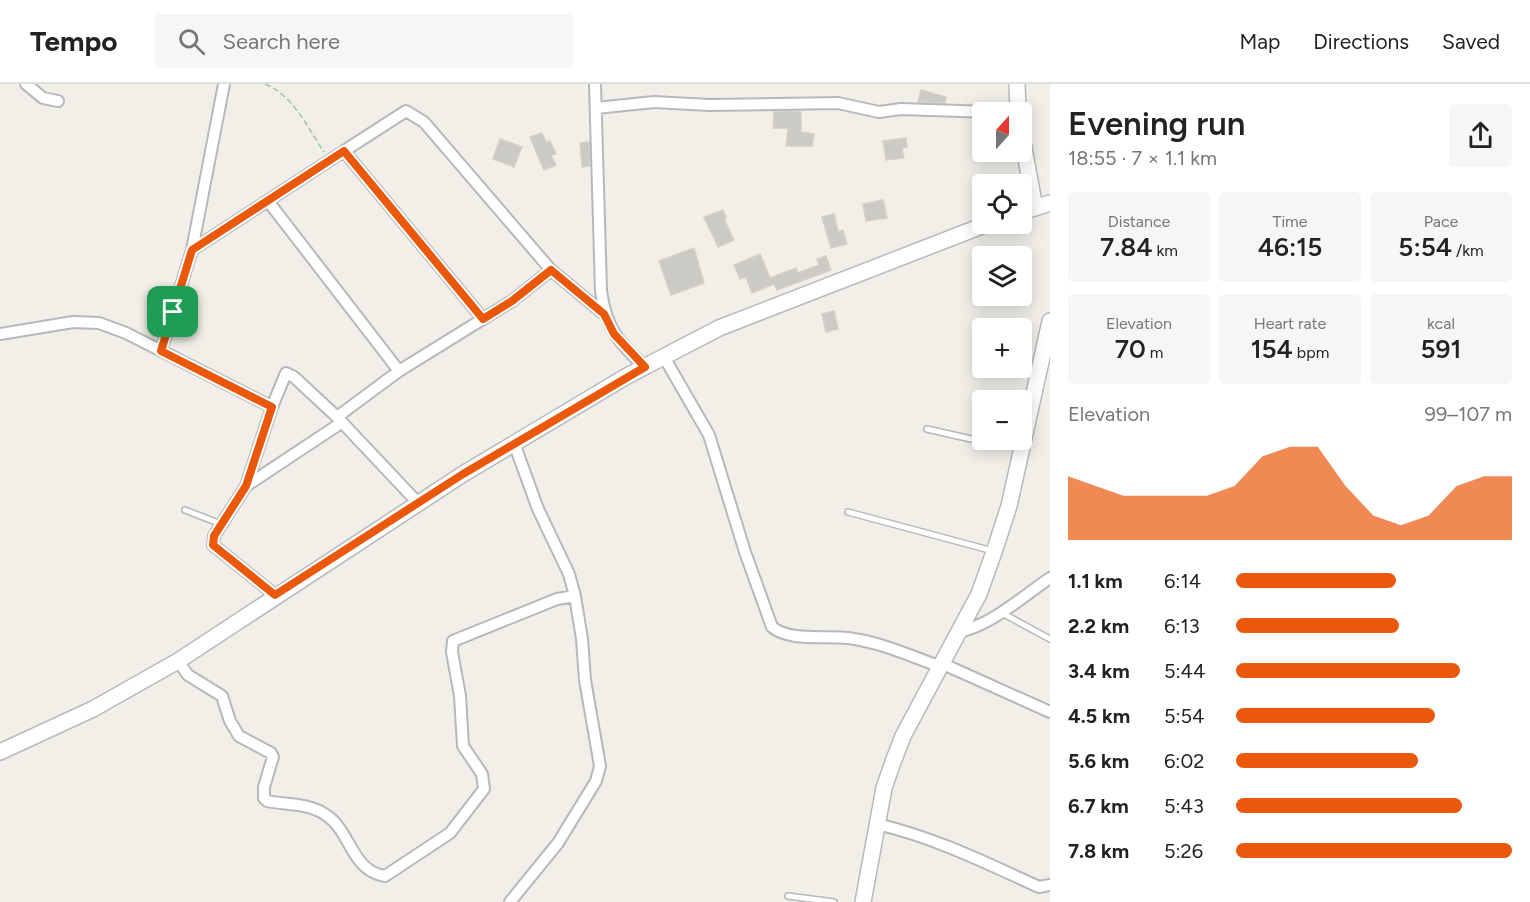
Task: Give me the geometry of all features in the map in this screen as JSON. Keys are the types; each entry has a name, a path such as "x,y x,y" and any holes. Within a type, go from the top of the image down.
{"main road":[{"path":"1017,84 1018,102"},
{"path":"1027,162 1036,208"},
{"path":"0,752 93,709 178,661 418,503 514,443 645,367 719,328 972,230"},
{"path":"1032,402 1050,321"},
{"path":"863,902 884,788 903,736 978,594 1009,506 1021,450"}],"street":[{"path":"26,84 43,98 58,101"},
{"path":"161,351 192,250 224,84"},
{"path":"595,84 601,291 604,314 614,334 645,367"},
{"path":"596,108 654,102 709,105 838,103 879,112 901,109 972,111"},
{"path":"192,250 406,111 412,112 424,122 551,270 604,314"},
{"path":"344,151 483,319"},
{"path":"268,201 399,371"},
{"path":"246,486 339,420 399,371 512,301 551,270"},
{"path":"0,334 73,322 99,323 126,333 272,407"},
{"path":"664,357 709,435 745,552 772,627 778,632 788,634 869,642 942,665 1050,712"},
{"path":"275,595 213,545 214,536 246,486 284,375 289,373 339,420 418,503"},
{"path":"510,902 558,843 596,781 600,766 585,680 582,639 575,596 569,574 538,509 514,443"},
{"path":"959,632 975,628 1050,578"},
{"path":"178,661 188,675 222,696 230,721 239,736 271,753 273,757 264,788 264,798 306,807 325,814 364,868 385,876 450,833 484,789 482,774 462,740 460,696 452,652 453,640 557,599 575,596"},
{"path":"877,824 916,833 953,846 1039,887 1050,885"}],"lane":[{"path":"927,429 972,440"},
{"path":"185,510 223,524"},
{"path":"848,512 994,552"},
{"path":"1000,612 1050,639"},
{"path":"788,896 834,902"}],"path":[{"path":"265,84 279,89 288,99 330,160"}],"building":[{"path":"921,90 946,97 945,103 918,102"},
{"path":"774,111 801,112 801,132 814,134 812,146 786,146 788,128 773,128"},
{"path":"542,133 546,142 550,141 556,154 551,155 556,165 544,170 530,137"},
{"path":"906,138 907,147 902,148 904,158 886,160 883,141"},
{"path":"500,139 522,147 514,167 493,159"},
{"path":"589,142 590,166 582,167 580,143"},
{"path":"883,200 887,218 866,221 863,204"},
{"path":"723,210 726,218 724,219 734,240 718,247 704,217"},
{"path":"834,214 838,232 843,230 847,244 831,248 822,217"},
{"path":"694,248 704,283 671,295 659,261"},
{"path":"760,254 770,278 796,268 798,273 819,265 817,259 826,256 831,270 777,290 774,284 752,293 746,277 740,279 734,265"},
{"path":"834,311 838,329 826,332 822,314"}],"route":[{"path":"344,151 483,319 512,301 551,270 604,314 614,334 645,367 463,474 275,595 213,545 214,536 246,486 272,407 161,351 173,312 179,286 192,250 344,151"}]}
